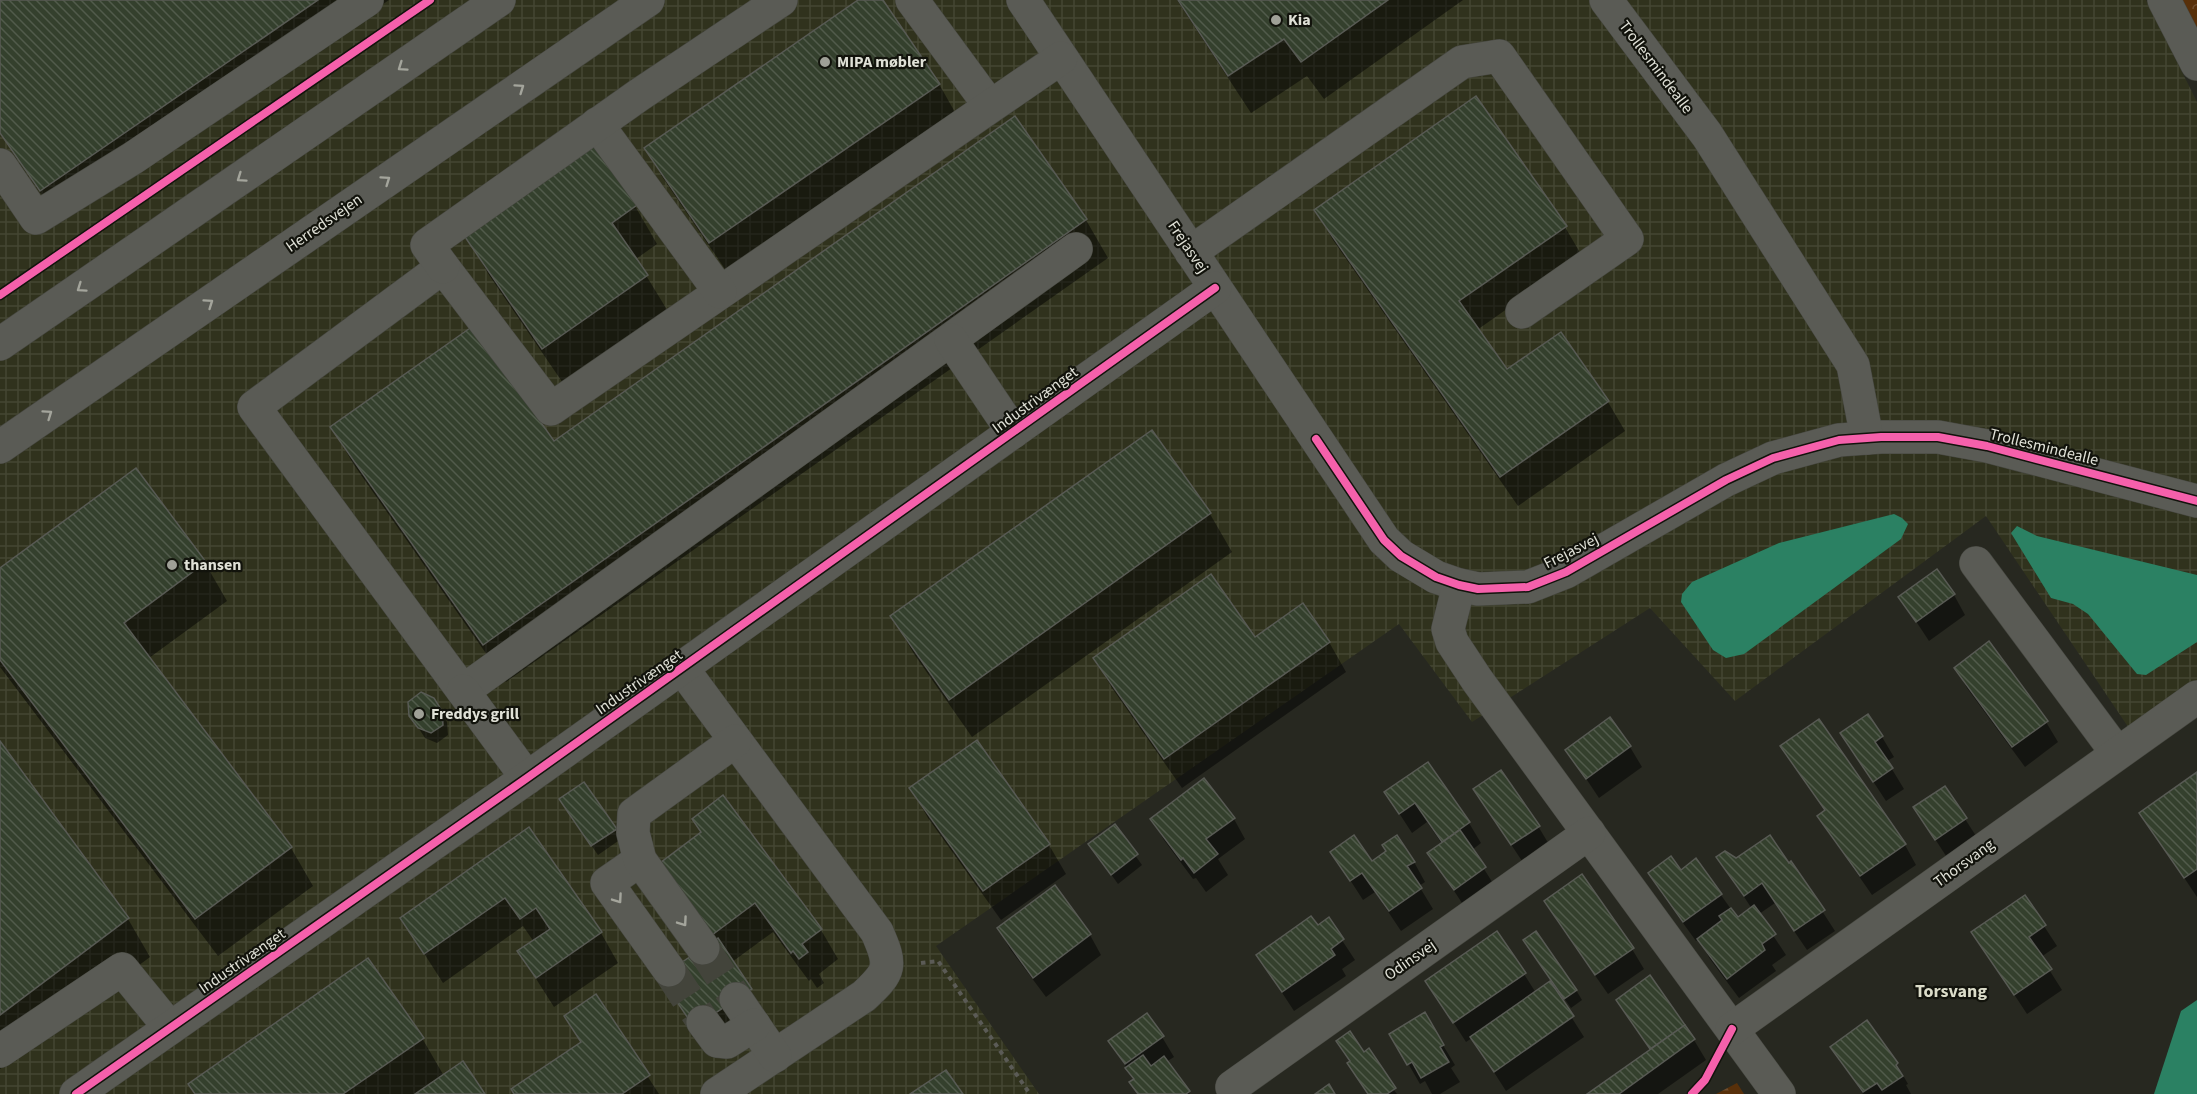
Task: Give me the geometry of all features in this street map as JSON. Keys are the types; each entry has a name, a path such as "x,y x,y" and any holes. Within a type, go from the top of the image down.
{"street":[{"path":"0,165 36,218 133,158 367,0"},
{"path":"0,344 499,0"},
{"name":"Herredsvejen","path":"0,447 648,0"},
{"path":"781,0 597,124 427,245 551,409 1062,58"},
{"path":"912,0 990,106"},
{"name":"Frejasvej","path":"1023,0 1384,540 1401,556 1428,572 1459,585 1478,589 1528,587 1566,572 1726,480 1773,458 1839,440 1874,438"},
{"name":"Trollesmindealle","path":"1606,0 1707,135 1853,365 1874,438 1938,437 1987,446 2197,501"},
{"path":"2164,0 2197,64"},
{"path":"1191,252 1462,62 1499,56 1627,239 1522,312"},
{"path":"597,124 720,292"},
{"path":"463,691 1076,249"},
{"path":"443,267 254,408 527,778"},
{"name":"Industrivænget","path":"76,1094 527,778 1215,288"},
{"path":"951,340 1013,432"},
{"path":"1976,563 2117,753"},
{"path":"1459,585 1448,628 1452,642 1477,680 1779,1094"},
{"name":"Industrivænget","path":"682,668 877,932 885,951 888,967"},
{"name":"Thorsvang","path":"1732,1029 2197,697"},
{"path":"703,948 640,860 633,834 634,814 735,741"},
{"name":"Odinsvej","path":"1232,1087 1589,833"},
{"path":"640,860 607,883 669,970"},
{"path":"717,1094 864,996 880,981 888,967"},
{"path":"0,1051 122,969 170,1028"},
{"path":"703,1022 717,1041 727,1042 745,1012 776,1056"}],"path":[{"path":"888,967 938,961 1030,1094"}],"shaded area":[{"path":"0,0 2146,0 2197,102 2197,715 2145,752 1986,516 1735,701 1650,608 1472,722 1399,624 936,946 1039,1094 0,1094"},
{"path":"1894,514 1908,524 1901,539 1744,654 1726,658 1713,650 1681,602 1682,594 1692,582 1779,543"},
{"path":"2017,526 2037,536 2197,575 2197,642 2146,675 2137,674 2088,614 2073,604 2051,598 2011,533"},
{"path":"2197,1000 2197,1094 2154,1094 2181,1011"}],"green space":[{"path":"2178,0 2197,0 2197,36"},
{"path":"1737,1083 1744,1094 1716,1094"}],"building":[{"path":"0,0 318,0 40,191 0,133"},
{"path":"858,0 883,0 940,84 709,243 644,148"},
{"name":"Kia","path":"1178,0 1388,0 1301,62 1284,39 1228,76"},
{"path":"1476,96 1567,226 1459,301 1507,369 1561,332 1609,401 1500,477 1314,210"},
{"path":"1015,116 1087,219 483,645 330,427 473,326 554,441"},
{"path":"595,146 637,205 612,223 648,275 542,349 465,237"},
{"path":"1152,430 1211,513 949,700 890,616"},
{"path":"136,468 206,562 124,623 292,847 195,919 0,660 0,568"},
{"path":"1937,569 1955,594 1916,622 1898,597"},
{"path":"1211,574 1255,637 1303,603 1330,642 1164,759 1093,658"},
{"path":"1989,641 2048,721 2012,747 1954,668"},
{"path":"421,692 434,698 442,711 443,725 431,733 418,728 409,716 408,702"},
{"path":"1868,714 1883,736 1875,742 1893,768 1873,782 1840,733"},
{"path":"1610,717 1631,746 1586,779 1565,750"},
{"path":"1819,719 1906,844 1860,876 1817,816 1825,810 1780,746"},
{"path":"977,740 1050,844 983,891 909,788"},
{"path":"0,741 129,918 0,1015"},
{"path":"1428,762 1470,822 1442,842 1415,803 1399,814 1384,792"},
{"path":"1501,770 1540,826 1511,845 1473,789"},
{"path":"2197,772 2197,869 2184,878 2139,813"},
{"path":"1204,778 1235,818 1206,839 1218,854 1194,873 1183,858 1181,860 1150,819"},
{"path":"584,782 617,829 591,846 559,799"},
{"path":"1945,786 1967,818 1935,840 1913,807"},
{"path":"723,795 822,929 802,944 808,952 799,959 793,951 791,953 755,903 712,935 660,863 701,832 692,819"},
{"path":"1115,824 1138,854 1111,875 1088,844"},
{"path":"529,827 602,932 536,978 517,951 550,929 536,908 520,919 505,898 424,954 400,918"},
{"path":"1460,830 1486,867 1454,890 1427,853"},
{"path":"1354,835 1372,861 1386,851 1382,845 1397,835 1415,862 1407,866 1422,888 1389,911 1362,873 1350,881 1330,852"},
{"path":"1770,835 1825,910 1794,931 1762,883 1744,896 1716,857 1725,851 1736,858"},
{"path":"1671,856 1681,870 1696,858 1722,894 1683,922 1648,873"},
{"path":"1582,874 1634,948 1595,975 1544,901"},
{"path":"1055,885 1091,934 1033,978 997,928"},
{"path":"2025,895 2046,925 2029,937 2052,969 2014,995 1971,932"},
{"path":"1754,905 1776,934 1762,944 1765,950 1727,979 1697,939 1722,920 1719,916 1731,908 1738,917"},
{"path":"1311,916 1318,925 1329,917 1344,939 1331,949 1335,955 1282,992 1256,955"},
{"path":"1497,931 1526,973 1453,1023 1425,981"},
{"path":"1536,931 1577,990 1564,999 1523,940"},
{"path":"718,938 752,989 694,1027 660,977"},
{"path":"368,958 424,1038 343,1094 195,1094 188,1084"},
{"path":"1650,975 1685,1025 1650,1049 1616,1000"},
{"path":"1550,981 1574,1016 1494,1072 1470,1037"},
{"path":"596,994 650,1075 622,1094 514,1094 511,1089 581,1042 564,1016"},
{"path":"1425,1012 1444,1045 1440,1047 1449,1062 1421,1078 1412,1062 1407,1065 1389,1034"},
{"path":"1147,1013 1164,1036 1125,1064 1108,1041"},
{"path":"1867,1020 1898,1063 1896,1065 1903,1076 1882,1090 1877,1083 1863,1092 1830,1047"},
{"path":"1685,1025 1695,1039 1619,1094 1587,1094"},
{"path":"1350,1031 1364,1052 1369,1048 1396,1088 1387,1094 1368,1094 1347,1063 1350,1061 1336,1041"},
{"path":"1143,1055 1151,1066 1164,1056 1190,1091 1186,1094 1138,1094 1129,1082 1134,1079 1125,1068"},
{"path":"463,1061 485,1094 415,1094"},
{"path":"946,1070 963,1094 910,1094"},
{"path":"1329,1084 1335,1094 1315,1094"}],"tunnel":[{"path":"703,948 736,999"},
{"path":"669,970 703,1022"}],"cycle path":[{"path":"0,295 430,0"},
{"path":"76,1094 527,778 1215,288"},
{"path":"1316,439 1384,540 1401,556 1436,577 1478,589 1528,587 1566,572 1726,480 1773,458 1839,440 1938,437 1987,446 2197,501"},
{"path":"1692,1094 1705,1080 1732,1029"}],"place":[{"name":"Kia","path":"1276,20"},
{"name":"MIPA møbler","path":"825,62"},
{"name":"thansen","path":"172,565"},
{"name":"Freddys grill","path":"419,714"}],"district":[{"name":"Torsvang","path":"1951,991"}]}
